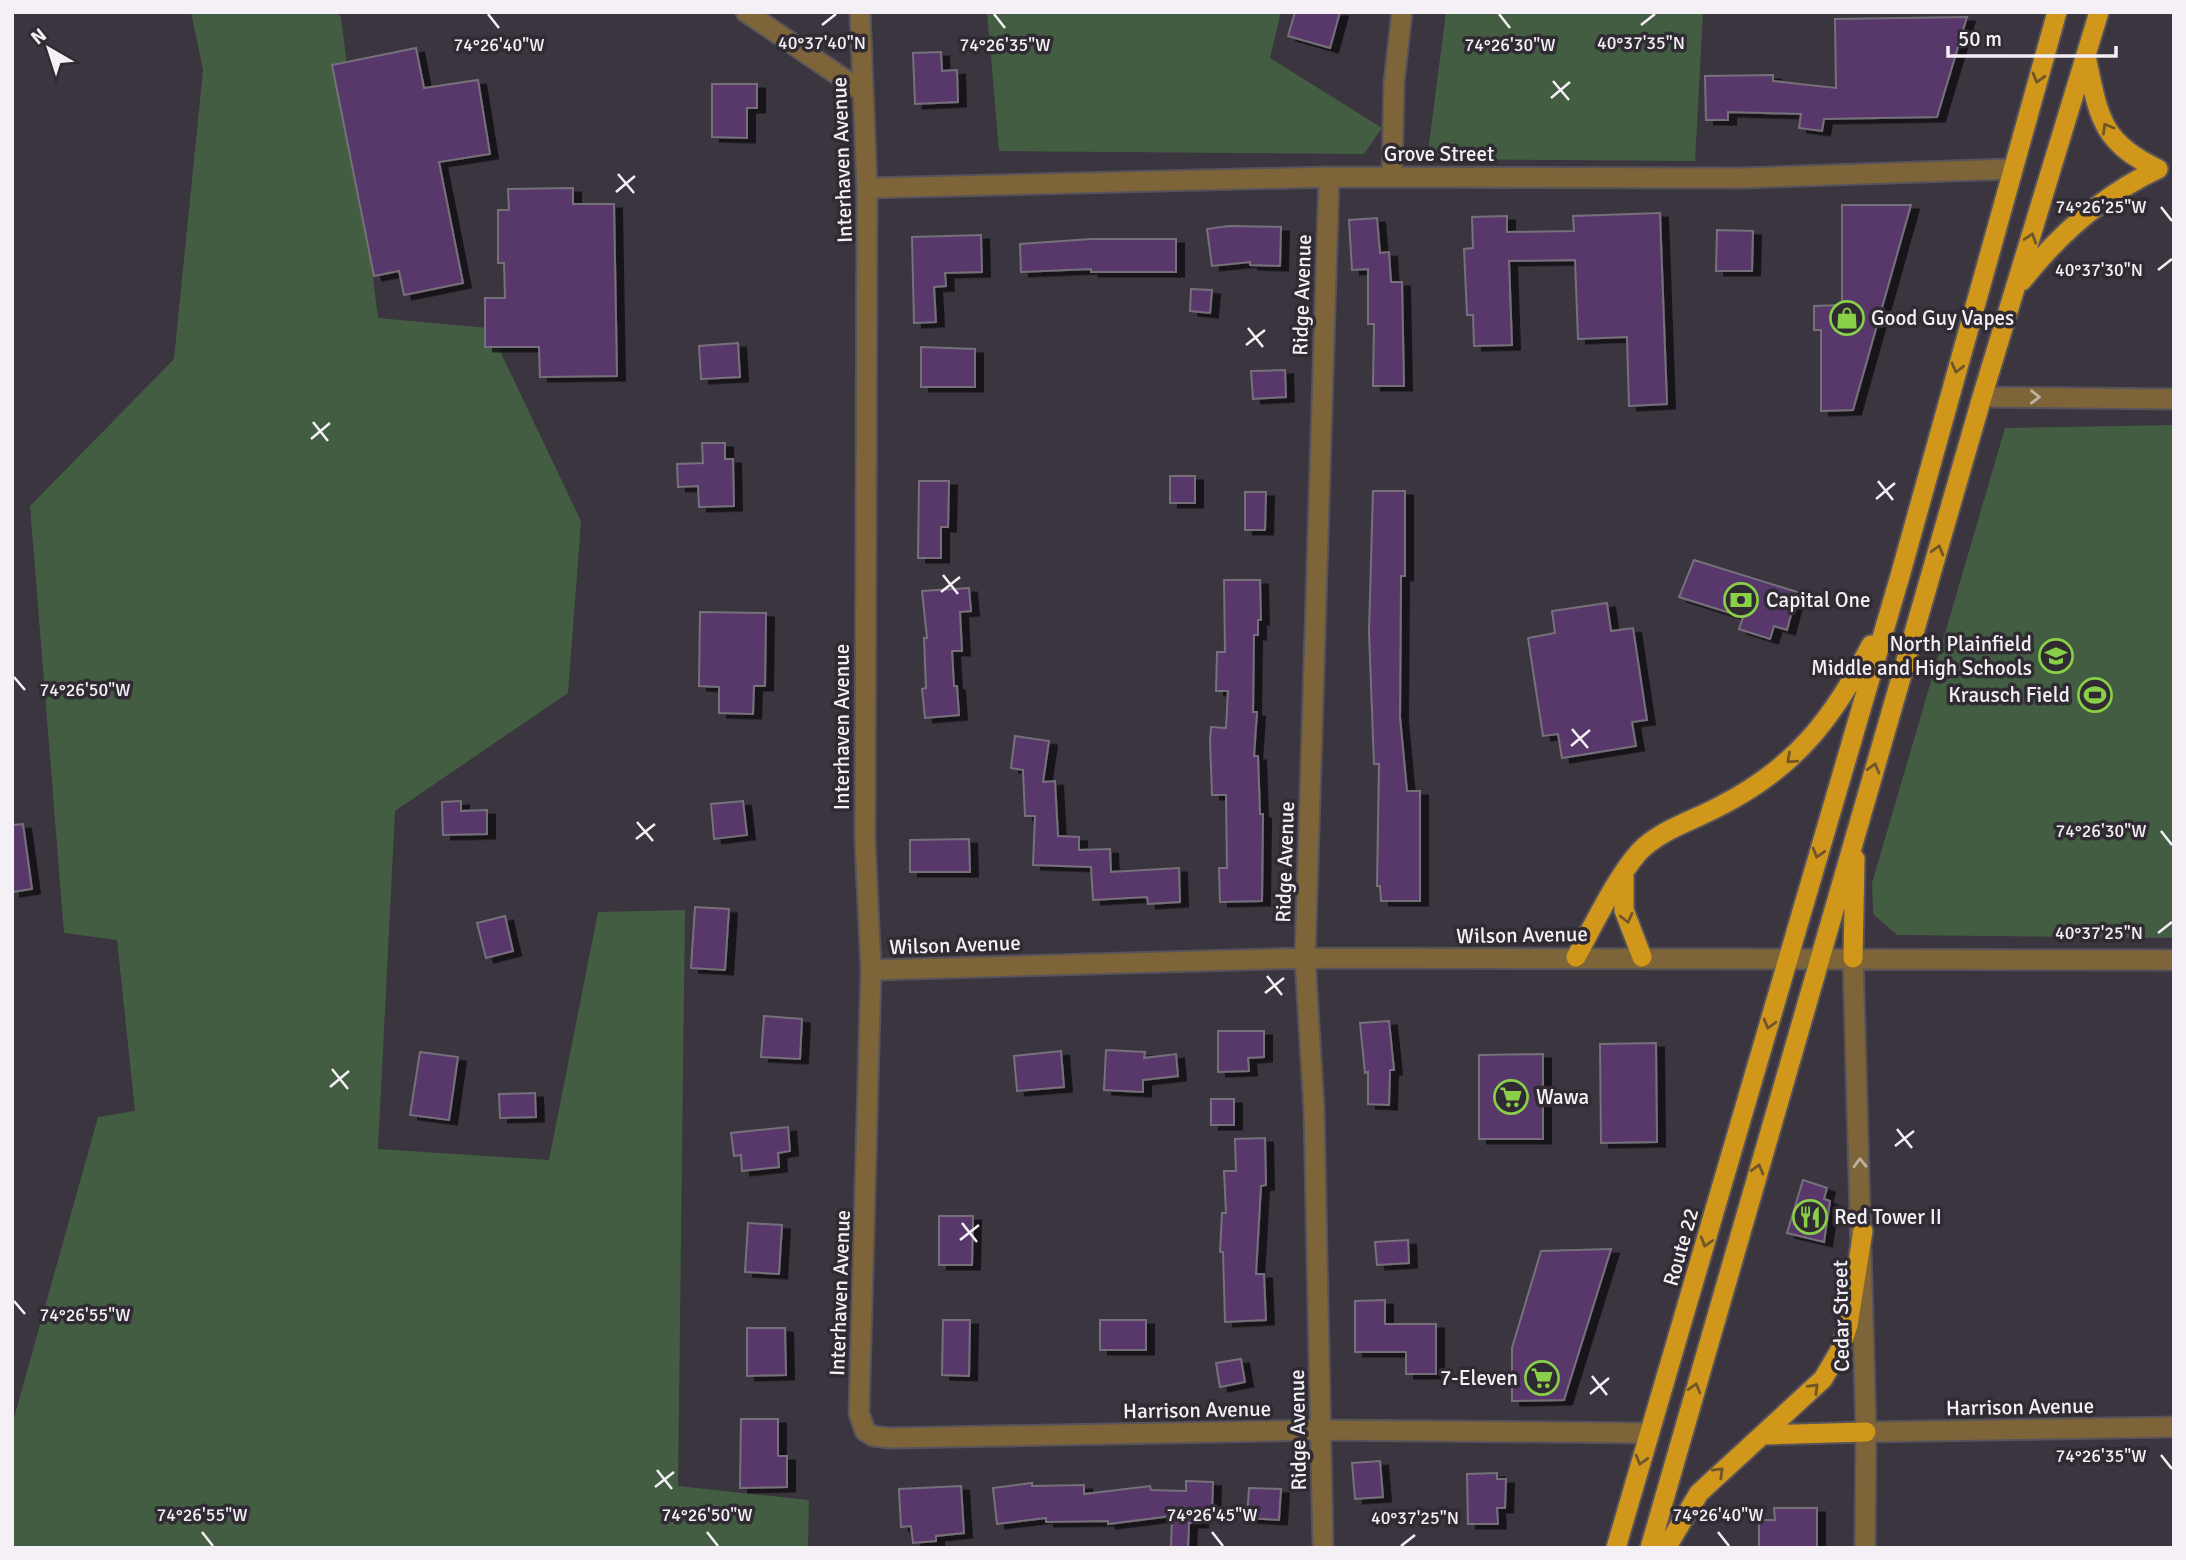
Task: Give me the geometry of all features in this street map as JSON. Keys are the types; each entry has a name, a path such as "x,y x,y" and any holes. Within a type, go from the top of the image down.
{"highway":[{"path":"1576,957 1638,853 1654,839 1723,805 1789,763 1817,733 1870,647 1900,576 2011,169 2057,12"},
{"path":"1650,1548 1982,397 2099,12"},
{"path":"2086,57 2098,111 2106,130 2132,157 2166,169"},
{"path":"2013,293 2054,245 2105,199 2166,169"},
{"name":"Route 22","path":"1616,1548 1900,576"},
{"path":"1853,958 1855,834"},
{"path":"1624,876 1624,910 1642,957"},
{"path":"1666,1548 1699,1493 1725,1466 1764,1435 1823,1379 1840,1350 1848,1325 1863,1231"},
{"path":"1764,1435 1867,1432"}],"street":[{"path":"746,12 863,93"},
{"name":"Interhaven Avenue","path":"860,12 867,188 865,840 871,971 859,1413 865,1431 873,1436"},
{"path":"1392,177 1394,83 1402,12"},
{"name":"Grove Street","path":"867,188 1329,177 1742,178 2011,169"},
{"name":"Ridge Avenue","path":"1323,1548 1314,1110 1305,958 1329,177"},
{"path":"1982,397 2174,399"},
{"name":"Wilson Avenue","path":"871,971 1305,958 2174,960"},
{"name":"Cedar Street","path":"1853,958 1863,1231 1867,1432 1865,1548"},
{"name":"Harrison Avenue","path":"1867,1432 2174,1427"},
{"name":"Harrison Avenue","path":"873,1436 890,1438 1321,1430 1649,1433"}],"green space":[{"path":"191,12 337,12 341,17 378,318 489,328 581,521 568,693 395,811 378,1149 549,1160 598,912 685,910 678,1486 809,1500 808,1548 12,1548 12,1425 98,1117 135,1111 117,940 64,933 30,506 174,359 203,70"},
{"path":"987,12 1281,12 1270,58 1382,128 1364,154 999,151"},
{"path":"1446,12 1703,12 1695,161 1427,159"},
{"name":"North Plainfield Middle and High Schools","path":"2174,425 2174,938 1897,935 1873,914 1872,883 2005,428"}],"building":[{"path":"1295,12 1340,12 1330,48 1288,36"},
{"path":"1967,17 1937,117 1824,119 1822,131 1799,128 1801,114 1728,112 1728,120 1706,120 1705,76 1773,75 1773,81 1836,88 1835,19"},
{"path":"416,48 424,88 478,80 490,154 439,162 463,283 404,295 399,271 374,276 332,65"},
{"path":"941,52 942,71 957,70 958,102 915,104 913,53"},
{"path":"712,84 757,84 757,108 747,108 747,138 712,137"},
{"path":"573,188 573,204 614,204 617,376 540,377 539,347 485,347 485,298 505,298 504,263 498,263 498,210 509,210 508,189"},
{"name":"Good Guy Vapes","path":"1842,205 1911,205 1853,410 1821,411 1821,330 1814,330 1814,306 1842,305"},
{"path":"1660,213 1667,404 1629,406 1627,337 1578,339 1575,260 1509,261 1512,345 1474,346 1473,315 1467,315 1464,249 1473,248 1472,217 1507,216 1507,232 1574,231 1573,216"},
{"path":"1377,218 1380,253 1389,252 1391,282 1402,282 1404,386 1373,386 1374,324 1368,324 1368,269 1352,270 1349,220"},
{"path":"1228,226 1281,227 1280,266 1250,265 1250,262 1212,266 1207,229"},
{"path":"1717,230 1753,231 1752,271 1716,271"},
{"path":"981,235 982,272 945,273 946,286 934,287 936,322 914,323 912,237"},
{"path":"1091,239 1176,239 1176,272 1091,272 1091,269 1021,272 1020,244"},
{"path":"1191,289 1212,290 1210,313 1190,311"},
{"path":"738,343 740,377 701,379 699,346"},
{"path":"921,347 975,349 975,387 921,387"},
{"path":"1285,370 1286,397 1253,399 1251,371"},
{"path":"702,443 725,443 725,459 733,459 734,506 699,507 698,486 678,487 677,464 703,463"},
{"path":"1170,476 1195,476 1195,503 1170,503"},
{"path":"919,481 949,481 948,527 941,527 941,558 918,558"},
{"path":"1373,491 1405,491 1405,576 1401,576 1400,717 1407,791 1420,791 1420,901 1381,901 1380,886 1377,886 1379,764 1374,764 1369,632"},
{"path":"1245,492 1266,492 1265,530 1245,530"},
{"name":"Capital One","path":"1694,560 1797,592 1787,630 1774,626 1770,639 1739,629 1743,617 1679,597"},
{"path":"1224,580 1260,580 1261,620 1258,620 1258,635 1254,635 1253,712 1257,712 1254,756 1258,756 1260,814 1263,814 1262,901 1220,902 1219,868 1227,868 1226,795 1212,795 1210,741 1211,727 1226,728 1228,691 1216,691 1217,652 1225,652"},
{"path":"969,588 971,611 960,612 962,651 952,651 959,715 925,718 922,689 926,688 924,638 927,638 922,591"},
{"path":"1607,603 1611,631 1633,628 1647,720 1632,722 1636,746 1562,758 1558,734 1543,736 1528,638 1555,633 1552,611"},
{"path":"700,612 766,613 765,686 754,686 753,714 719,713 719,687 699,686"},
{"path":"1015,736 1049,741 1043,782 1055,781 1058,836 1079,837 1079,850 1110,849 1111,872 1179,868 1180,902 1148,904 1147,897 1093,900 1091,867 1033,865 1035,816 1025,816 1023,770 1011,768"},
{"path":"461,801 461,811 487,810 487,834 443,835 442,802"},
{"path":"743,801 747,835 714,839 711,804"},
{"path":"23,824 32,889 12,892 12,825"},
{"path":"969,839 970,872 910,872 910,840"},
{"path":"695,907 729,909 725,970 691,968"},
{"path":"505,916 513,951 486,958 477,923"},
{"path":"764,1016 802,1019 800,1059 761,1057"},
{"path":"1389,1021 1394,1070 1390,1070 1389,1105 1368,1104 1368,1072 1365,1073 1360,1023"},
{"path":"1218,1031 1264,1031 1264,1057 1248,1058 1249,1071 1218,1072"},
{"path":"1656,1043 1657,1142 1601,1143 1600,1044"},
{"path":"1106,1050 1145,1052 1144,1058 1176,1054 1178,1076 1143,1080 1143,1092 1104,1090"},
{"path":"1061,1051 1064,1087 1017,1091 1014,1056"},
{"path":"420,1052 458,1057 449,1120 410,1115"},
{"name":"Wawa","path":"1543,1054 1543,1139 1479,1139 1479,1055"},
{"path":"535,1093 536,1117 500,1118 499,1094"},
{"path":"1211,1099 1234,1099 1234,1125 1211,1125"},
{"path":"788,1127 790,1151 778,1153 779,1167 742,1171 741,1155 734,1156 731,1133"},
{"path":"1265,1138 1266,1185 1261,1186 1256,1274 1264,1274 1266,1320 1225,1322 1223,1252 1220,1252 1222,1213 1226,1213 1224,1171 1236,1171 1235,1139"},
{"name":"Red Tower II","path":"1803,1180 1827,1188 1824,1199 1830,1201 1824,1242 1787,1233"},
{"path":"939,1216 973,1216 972,1265 939,1265"},
{"path":"748,1223 782,1225 779,1274 745,1272"},
{"path":"1408,1240 1409,1263 1377,1265 1375,1242"},
{"path":"1611,1249 1564,1400 1512,1401 1512,1348 1541,1251"},
{"path":"1385,1300 1385,1324 1436,1324 1436,1374 1406,1374 1406,1352 1355,1352 1355,1301"},
{"path":"943,1320 970,1320 969,1376 942,1375"},
{"path":"1100,1320 1146,1320 1146,1350 1100,1350"},
{"path":"747,1328 785,1328 786,1375 747,1376"},
{"path":"1241,1359 1245,1382 1220,1387 1216,1363"},
{"path":"741,1419 778,1419 778,1456 787,1456 787,1487 740,1488"},
{"path":"1380,1461 1383,1497 1355,1499 1352,1463"},
{"path":"1497,1473 1497,1479 1506,1479 1505,1508 1497,1508 1498,1524 1468,1524 1467,1474"},
{"path":"1186,1481 1213,1482 1212,1512 1200,1512 1200,1523 1189,1523 1188,1548 1171,1548 1172,1516 1108,1524 1108,1521 1046,1522 1046,1518 997,1524 993,1488 1032,1483 1032,1486 1084,1485 1084,1494 1150,1486 1151,1490 1186,1491"},
{"path":"961,1486 964,1533 936,1536 936,1541 913,1543 911,1526 901,1527 899,1489"},
{"path":"1249,1488 1281,1489 1279,1520 1247,1518"},
{"path":"1774,1508 1817,1508 1817,1548 1759,1548 1759,1520 1775,1520"}],"place":[{"name":"Good Guy Vapes","path":"1847,318"},
{"name":"Capital One","path":"1741,600"},
{"name":"North Plainfield Middle and High Schools","path":"2056,656"},
{"name":"Krausch Field","path":"2095,695"},
{"name":"Wawa","path":"1511,1097"},
{"name":"Red Tower II","path":"1810,1217"},
{"name":"7-Eleven","path":"1542,1378"}]}
